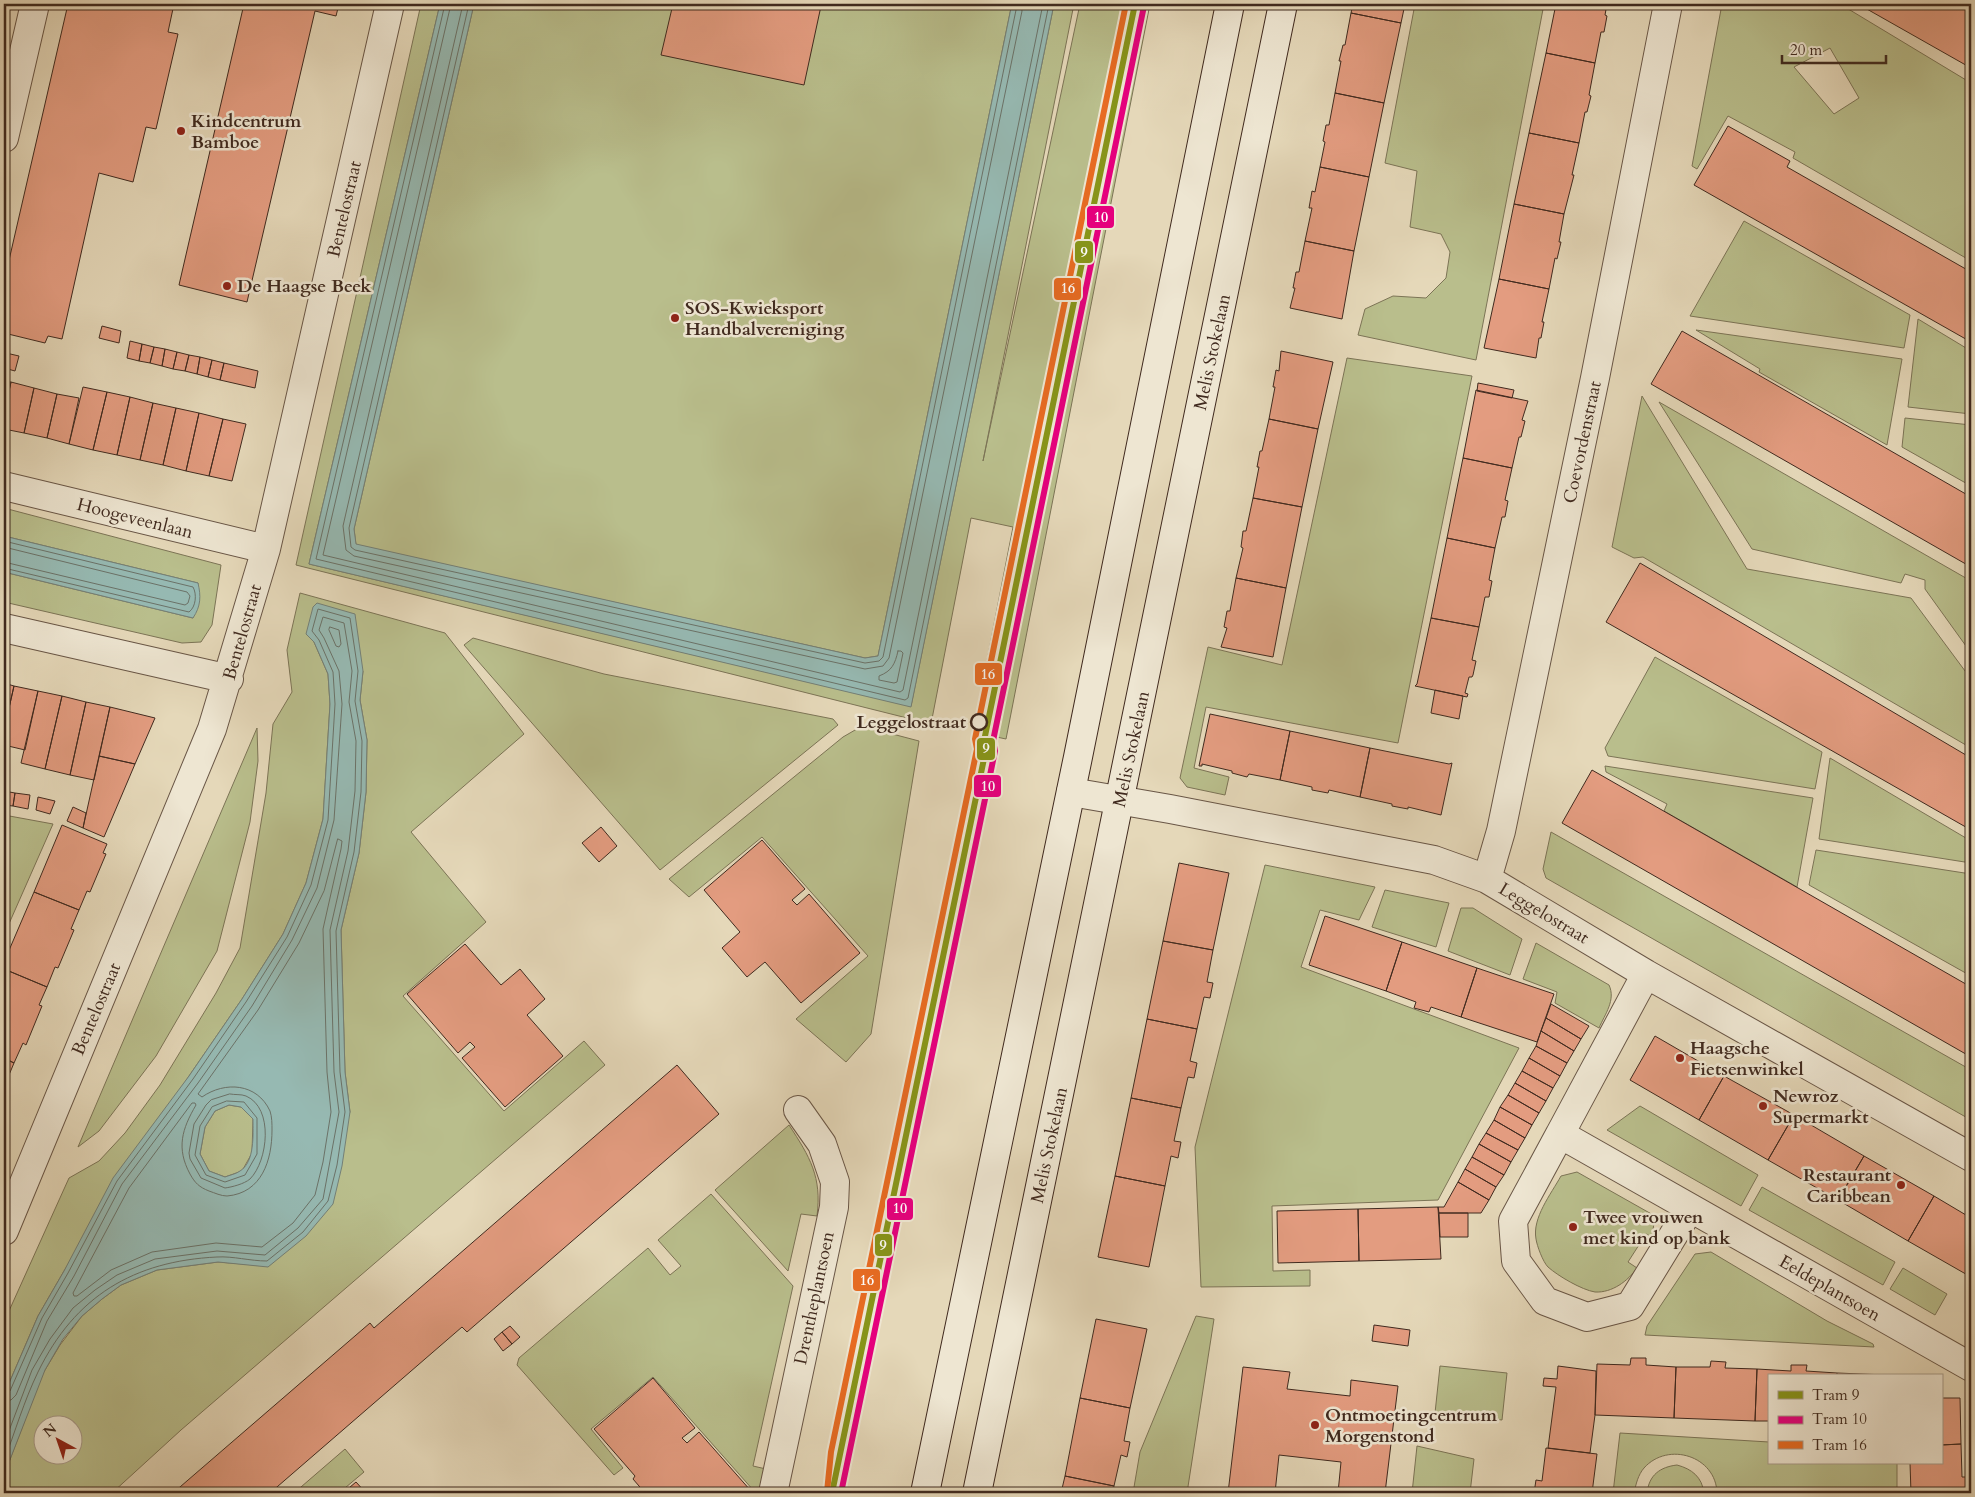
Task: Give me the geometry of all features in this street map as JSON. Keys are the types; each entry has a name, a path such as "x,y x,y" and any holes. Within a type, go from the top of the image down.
{"street":[{"path":"4,138 35,4"},
{"name":"Bentelostraat","path":"4,1231 212,729 229,679 266,549 390,4"},
{"path":"925,1493 1230,4"},
{"name":"Melis Stokelaan","path":"978,1493 1283,4"},
{"name":"Coevordenstraat","path":"1487,879 1503,821 1593,387 1668,4"},
{"name":"Hoogeveenlaan","path":"4,486 266,549"},
{"path":"4,628 229,679"},
{"name":"Leggelostraat","path":"1070,792 1180,811 1434,860 1487,879 1646,974 1971,1157"},
{"path":"1646,974 1513,1221 1516,1261 1546,1301 1587,1317 1630,1306 1690,1208"},
{"name":"Drentheplantsoen","path":"772,1493 834,1207 835,1182 822,1144 798,1110"},
{"name":"Eeldeplantsoen","path":"1560,1134 1971,1368"}],"green space":[{"path":"421,4 440,4 309,564 911,706 1054,4 1074,4 983,461 1080,4 1150,4 1006,739 973,732 1013,527 971,518 931,724 296,565"},
{"name":"SOS-Kwieksport Handbalvereniging","path":"474,4 993,4 1011,8 878,656 865,658 356,545 354,529"},
{"path":"1415,4 1544,4 1476,360 1358,335 1365,309 1393,296 1426,298 1446,278 1450,252 1441,234 1410,227 1417,171 1385,163"},
{"path":"1722,4 1840,4 1971,83 1971,261 1793,158 1795,152 1728,116 1697,169 1692,166","holes":["1830,48 1859,98 1834,114 1794,67"]},
{"path":"1744,221 1910,315 1904,348 1690,316"},
{"path":"1918,319 1971,351 1971,414 1908,407"},
{"path":"1696,330 1902,359 1887,445 1759,372 1760,369"},
{"path":"1347,358 1472,376 1398,743 1206,707 1194,768 1229,777 1225,795 1187,787 1180,778 1208,647 1282,665"},
{"path":"1642,396 1747,569 1911,598 1971,679 1971,748 1643,557 1634,558 1612,547"},
{"path":"1659,402 1971,581 1971,653 1925,589 1925,580 1905,574 1901,583 1752,549"},
{"path":"1905,418 1971,425 1971,486 1902,447"},
{"path":"4,508 221,565 212,625 201,642 182,643 4,602 4,572 193,618 198,583 4,536"},
{"path":"300,593 445,633 524,734 411,832 486,922 403,996 504,1111 584,1041 605,1065 181,1430 112,1493 4,1493 4,1475 42,1375 60,1345 82,1316 121,1285 157,1270 218,1262 268,1266 350,1112 345,1072 341,930 359,853 366,792 367,740 360,700 363,671 314,642 328,674 330,704 323,819 306,883 283,934 64,1271 38,1316 4,1395 4,1322 69,1178 99,1161 125,1133 160,1085 216,993 240,948 266,793 273,724 292,692 287,650"},
{"path":"473,638 604,674 833,719 838,725 660,870 464,645"},
{"path":"1655,657 1822,752 1815,789 1608,756 1605,748"},
{"path":"862,726 919,741 871,1034 846,1062 796,1019 868,956 762,837 689,897 669,879 843,737"},
{"path":"257,728 258,761 250,822 217,951 156,1056 99,1131 78,1147"},
{"path":"1830,758 1971,841 1971,863 1819,839"},
{"path":"1605,766 1813,798 1797,887 1664,811 1667,804 1606,772"},
{"path":"4,815 53,824 4,935"},
{"path":"1551,832 1971,1070 1971,1120 1546,878 1543,869"},
{"path":"1816,850 1971,874 1971,976 1809,885"},
{"path":"1265,865 1375,887 1359,920 1320,910 1301,967 1519,1048 1438,1200 1272,1206 1273,1271 1310,1270 1310,1286 1201,1287 1195,1147"},
{"path":"1385,890 1449,903 1436,947 1372,927"},
{"path":"1461,908 1473,908 1522,939 1510,975 1448,951"},
{"path":"1536,943 1609,985 1611,991 1610,1002 1599,1028 1555,1003 1557,992 1523,979"},
{"path":"229,1105 241,1107 253,1119 252,1153 242,1171 225,1177 209,1171 200,1154 205,1127 215,1111"},
{"path":"1640,1106 1758,1175 1741,1206 1607,1130"},
{"path":"789,1125 803,1147 813,1168 818,1190 818,1202 817,1216 801,1214 788,1271 715,1190"},
{"path":"1577,1172 1655,1216 1652,1237 1646,1234 1628,1262 1637,1268 1624,1282 1601,1292 1590,1291 1577,1286 1548,1267 1540,1254 1537,1242 1537,1223 1548,1198 1561,1176"},
{"path":"1762,1187 1895,1262 1883,1285 1749,1210"},
{"path":"711,1194 793,1286 753,1466 766,1469 758,1493 752,1493 754,1491 653,1377 591,1429 623,1468 614,1475 517,1365 519,1358 648,1248 670,1275 681,1266 658,1240"},
{"path":"1711,1252 1827,1321 1873,1344 1874,1347 1645,1335 1647,1326 1695,1254"},
{"path":"1903,1268 1947,1294 1935,1315 1890,1289"},
{"path":"1196,1316 1214,1319 1187,1493 1133,1493 1140,1452"},
{"path":"1440,1366 1507,1373 1502,1420 1435,1413"},
{"path":"1620,1433 1768,1442 1768,1464 1897,1464 1897,1493 1717,1493 1715,1480 1709,1470 1700,1462 1689,1456 1665,1455 1654,1460 1644,1468 1636,1483 1634,1493 1613,1493"},
{"path":"1417,1446 1474,1459 1470,1493 1412,1493"},
{"path":"345,1449 364,1472 339,1493 294,1493"},
{"path":"1677,1465 1692,1471 1699,1478 1704,1493 1647,1493 1650,1481 1656,1473"}],"water":[{"path":"440,4 474,4 354,529 356,544 865,658 878,656 1011,8 993,4 1054,4 911,707 309,564"},
{"path":"4,536 198,583 200,597 198,609 193,618 4,572"},
{"path":"317,603 355,614 363,671 360,700 367,740 366,792 359,853 341,930 345,1072 350,1112 342,1166 333,1204 306,1236 268,1267 218,1262 157,1270 121,1285 102,1299 82,1316 63,1339 45,1370 4,1475 4,1395 38,1316 113,1178 189,1076 242,999 283,934 306,883 323,819 330,704 328,674 314,642 306,634 313,607","holes":["229,1105 241,1107 253,1119 251,1155 245,1167 225,1177 209,1171 200,1154 205,1127 215,1111"]}],"building":[{"path":"68,4 174,4 168,32 178,34 156,129 146,127 133,182 99,173 62,339 48,336 45,343 4,333 4,303 7,292 4,291 4,282"},
{"path":"244,4 339,4 336,16 315,11 247,302 179,285"},
{"path":"673,4 811,4 821,6 804,85 661,55"},
{"path":"1353,4 1405,4 1401,23 1351,13"},
{"path":"1556,4 1607,4 1604,32 1601,32 1595,63 1546,53"},
{"path":"1858,4 1963,4 1971,8 1971,68"},
{"path":"1351,13 1401,23 1384,103 1335,93 1341,61 1339,61 1343,45 1345,45"},
{"path":"1546,53 1595,63 1589,95 1591,96 1587,112 1585,112 1579,143 1529,133"},
{"path":"1335,93 1384,103 1369,177 1320,167 1326,125 1329,125"},
{"path":"1728,126 1790,161 1787,167 1971,272 1971,342 1694,185"},
{"path":"1529,133 1579,143 1572,175 1574,175 1564,214 1514,204"},
{"path":"1320,167 1369,177 1354,251 1305,241 1312,208 1309,208 1312,191 1315,192"},
{"path":"1514,204 1564,214 1559,242 1561,242 1557,259 1555,258 1549,289 1499,279"},
{"path":"1305,241 1354,251 1342,319 1290,308 1295,288 1293,288 1296,272 1299,272"},
{"path":"1499,279 1549,289 1536,358 1484,348"},
{"path":"102,326 121,331 119,343 99,338"},
{"path":"1682,331 1971,497 1971,567 1651,384"},
{"path":"130,341 142,344 139,361 127,358"},
{"path":"142,344 154,347 150,363 139,361"},
{"path":"154,347 165,349 162,366 150,363"},
{"path":"165,349 177,352 173,369 162,366"},
{"path":"1281,351 1333,362 1318,429 1269,419 1276,370 1279,371"},
{"path":"177,352 189,355 185,371 173,369"},
{"path":"6,353 19,356 15,371 4,368"},
{"path":"189,355 200,357 197,374 185,371"},
{"path":"200,357 212,360 208,377 197,374"},
{"path":"212,360 224,363 220,380 208,377"},
{"path":"224,363 258,371 255,388 220,380"},
{"path":"4,381 11,382 4,414"},
{"path":"11,382 34,388 24,433 4,429 4,414"},
{"path":"1478,383 1514,390 1512,398 1477,391"},
{"path":"83,387 107,392 93,450 69,444"},
{"path":"34,388 57,394 47,438 24,433"},
{"path":"1476,390 1528,401 1522,420 1525,421 1521,437 1519,437 1512,468 1463,458"},
{"path":"107,392 130,397 117,455 93,450"},
{"path":"57,394 79,398 69,444 47,438"},
{"path":"130,397 153,403 140,460 117,455"},
{"path":"153,403 176,408 163,465 140,460"},
{"path":"176,408 199,413 186,471 163,465"},
{"path":"199,413 223,419 209,476 186,471"},
{"path":"223,419 246,424 232,481 209,476"},
{"path":"1269,419 1318,429 1302,507 1253,498 1260,451 1262,451"},
{"path":"1463,458 1512,468 1505,500 1508,501 1505,517 1502,517 1495,548 1447,538"},
{"path":"1253,498 1302,507 1286,588 1236,578 1243,548 1241,547 1243,531 1246,531"},
{"path":"1447,538 1495,548 1489,580 1492,581 1489,597 1485,597 1479,627 1431,618"},
{"path":"1640,563 1971,758 1971,830 1606,622"},
{"path":"1236,578 1286,588 1273,657 1221,647 1227,628 1224,627 1227,611 1230,611"},
{"path":"1431,618 1479,627 1472,660 1476,661 1473,675 1469,677 1465,693 1468,694 1467,697 1415,686"},
{"path":"4,683 14,686 4,730"},
{"path":"14,686 38,691 25,750 4,745 4,730"},
{"path":"1435,690 1463,696 1459,719 1431,713"},
{"path":"38,691 62,696 45,769 21,763"},
{"path":"62,696 86,702 70,775 45,769"},
{"path":"86,702 110,707 94,780 70,775"},
{"path":"110,707 155,718 135,764 99,756"},
{"path":"1210,714 1290,731 1280,780 1249,774 1247,777 1232,773 1232,771 1202,764 1202,766 1199,766"},
{"path":"1290,731 1370,748 1360,797 1329,790 1328,793 1312,790 1312,787 1280,780"},
{"path":"1370,748 1449,764 1452,763 1441,815 1408,807 1408,809 1392,806 1392,804 1360,797"},
{"path":"99,756 135,764 104,837 83,828"},
{"path":"1592,770 1971,987 1971,1057 1562,823"},
{"path":"4,791 15,793 13,806 4,805"},
{"path":"15,793 30,795 28,809 13,806"},
{"path":"38,797 55,801 50,814 36,810"},
{"path":"73,807 86,813 83,828 67,821"},
{"path":"62,825 107,844 103,853 106,854 90,892 87,891 79,910 34,892"},
{"path":"601,827 617,846 599,862 582,843"},
{"path":"762,840 805,889 792,900 797,905 809,894 860,953 801,1003 765,962 747,977 722,948 740,932 704,890"},
{"path":"1179,863 1229,873 1213,950 1163,941"},
{"path":"34,892 79,910 71,929 74,930 58,968 55,967 47,987 4,969 4,962"},
{"path":"1325,916 1402,942 1386,991 1309,965"},
{"path":"1163,941 1213,950 1207,982 1213,983 1210,998 1204,997 1197,1029 1147,1019"},
{"path":"1402,942 1477,968 1461,1017 1431,1007 1429,1012 1414,1008 1416,1002 1386,991"},
{"path":"465,944 501,985 520,969 545,999 527,1015 563,1056 505,1107 462,1058 475,1047 470,1042 458,1053 407,994"},
{"path":"1477,968 1554,994 1537,1042 1461,1017"},
{"path":"4,969 47,987 39,1005 42,1006 26,1045 23,1043 14,1063 4,1058"},
{"path":"1551,1004 1589,1026 1581,1039 1546,1018"},
{"path":"1546,1018 1581,1039 1574,1051 1541,1031"},
{"path":"1147,1019 1197,1029 1190,1061 1197,1063 1194,1078 1188,1077 1181,1108 1131,1098"},
{"path":"1541,1031 1574,1051 1567,1063 1536,1046"},
{"path":"1655,1036 1724,1076 1699,1120 1630,1080"},
{"path":"1536,1046 1567,1063 1560,1076 1529,1058"},
{"path":"4,1058 14,1063 6,1082 9,1083 4,1096"},
{"path":"1529,1058 1560,1076 1553,1088 1522,1071"},
{"path":"677,1065 719,1114 467,1332 462,1327 270,1493 173,1493 370,1323 374,1328"},
{"path":"1522,1071 1553,1088 1546,1101 1515,1083"},
{"path":"1724,1076 1794,1115 1768,1160 1699,1120"},
{"path":"1515,1083 1546,1101 1539,1113 1508,1095"},
{"path":"1508,1095 1539,1113 1532,1125 1500,1107"},
{"path":"1131,1098 1181,1108 1174,1141 1181,1142 1178,1158 1171,1156 1165,1186 1115,1176"},
{"path":"1500,1107 1532,1125 1525,1138 1494,1120"},
{"path":"1794,1115 1864,1156 1838,1200 1768,1160"},
{"path":"1494,1120 1525,1138 1518,1150 1486,1133"},
{"path":"1486,1133 1518,1150 1511,1162 1479,1144"},
{"path":"1479,1144 1511,1162 1504,1175 1472,1157"},
{"path":"1864,1156 1934,1196 1908,1241 1838,1200"},
{"path":"1472,1157 1504,1175 1496,1187 1465,1169"},
{"path":"1465,1169 1496,1187 1489,1200 1458,1182"},
{"path":"1115,1176 1165,1186 1149,1267 1098,1257"},
{"path":"1458,1182 1489,1200 1481,1213 1439,1213 1438,1207 1444,1207"},
{"path":"1934,1196 1971,1218 1971,1277 1908,1241"},
{"path":"1438,1207 1441,1259 1359,1261 1358,1209"},
{"path":"1358,1209 1359,1261 1278,1263 1277,1211"},
{"path":"1439,1213 1468,1213 1468,1237 1440,1237"},
{"path":"1096,1319 1147,1329 1130,1408 1080,1398"},
{"path":"1374,1325 1410,1330 1408,1346 1372,1341"},
{"path":"510,1326 520,1337 512,1344 502,1332"},
{"path":"502,1332 512,1344 503,1351 494,1339"},
{"path":"1631,1358 1646,1358 1646,1365 1676,1367 1674,1418 1595,1415 1597,1364 1630,1365"},
{"path":"1711,1361 1726,1362 1725,1368 1757,1369 1755,1421 1674,1418 1676,1367 1710,1367"},
{"path":"1791,1365 1807,1365 1806,1371 1837,1374 1768,1374 1768,1421 1755,1421 1757,1369 1791,1371"},
{"path":"1558,1366 1596,1371 1595,1415 1590,1453 1548,1448 1556,1387 1543,1386 1544,1378 1557,1379"},
{"name":"Ontmoetingcentrum Morgenstond","path":"1243,1367 1290,1372 1287,1389 1350,1396 1351,1380 1398,1386 1385,1493 1338,1493 1341,1462 1279,1455 1275,1493 1228,1493"},
{"path":"653,1378 695,1428 682,1438 687,1443 699,1432 751,1491 748,1493 645,1493 633,1479 635,1476 594,1429"},
{"path":"1080,1398 1130,1408 1124,1441 1130,1442 1127,1457 1121,1455 1114,1486 1065,1476"},
{"path":"1942,1398 1960,1398 1961,1444 1942,1445"},
{"path":"1961,1444 1962,1477 1968,1477 1969,1493 1911,1493 1910,1464 1942,1464 1942,1445"},
{"path":"1546,1448 1597,1454 1592,1493 1534,1493 1536,1480 1542,1481"},
{"path":"1065,1476 1114,1486 1113,1493 1061,1493"},
{"path":"356,1482 366,1493 343,1493"}],"tram line":[{"name":"16","path":"827,1492 831,1452 977,749 975,739 1126,4"},
{"name":"9","path":"832,1493 986,749 984,741 1135,4"},
{"name":"10","path":"841,1493 995,751 993,741 1144,6"}],"place":[{"name":"Kindcentrum Bamboe","path":"181,131"},
{"name":"De Haagse Beek","path":"227,286"},
{"name":"SOS-Kwieksport Handbalvereniging","path":"675,318"},
{"name":"Leggelostraat","path":"979,722"},
{"name":"Haagsche Fietsenwinkel","path":"1680,1058"},
{"name":"Newroz Supermarkt","path":"1763,1106"},
{"name":"Restaurant Caribbean","path":"1901,1185"},
{"name":"Twee vrouwen met kind op bank","path":"1573,1227"},
{"name":"Ontmoetingcentrum Morgenstond","path":"1315,1425"}]}
